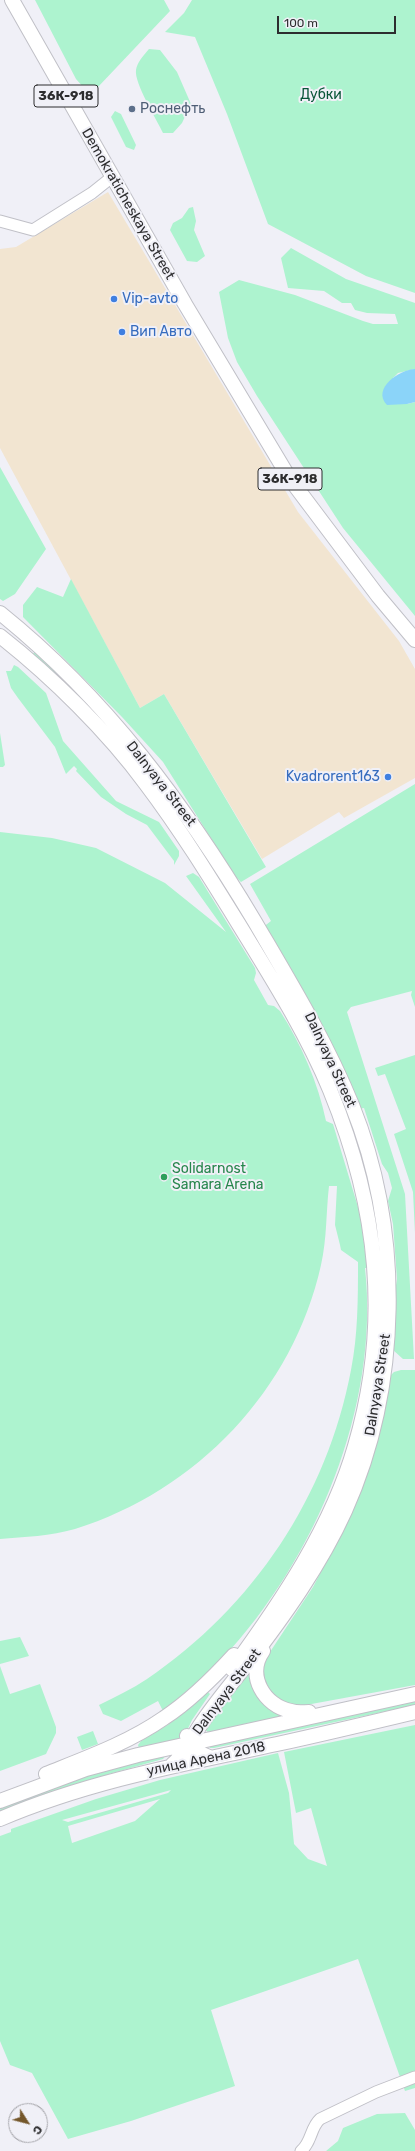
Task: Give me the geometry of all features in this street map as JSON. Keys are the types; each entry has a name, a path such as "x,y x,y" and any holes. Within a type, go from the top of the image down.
{"main road":[{"name":"Demokraticheskaya Street","path":"12,0 185,304 290,478 378,596 415,639"},
{"name":"Dalnyaya Street","path":"0,613 71,677 104,712 182,808 289,979 317,1028 353,1107 376,1182 376,1325 366,1402 355,1446 345,1476 316,1539 276,1604 196,1717 187,1735 189,1744"},
{"path":"4,639 18,628"},
{"name":"Dalnyaya Street","path":"4,639 93,722 144,781 197,856 275,986 310,1048 329,1088 388,1262 388,1324 384,1364 372,1432 361,1470 345,1511 313,1572 270,1634 200,1726 189,1744"},
{"path":"93,722 104,712"},
{"path":"197,856 209,849"},
{"path":"275,986 289,979"},
{"path":"313,1572 301,1598 260,1656 256,1667 259,1688 264,1695 279,1707 291,1711 341,1710"},
{"path":"0,1792 115,1745 165,1718 211,1679 233,1656 276,1604"},
{"name":"улица Арена 2018","path":"0,1801 86,1769 189,1744 415,1694"},
{"name":"улица Арена 2018","path":"0,1819 85,1789 172,1765 415,1712"},
{"path":"172,1765 189,1744 192,1750 209,1757"}],"street":[{"path":"0,221 33,230 92,193 112,177"},
{"path":"300,2151 311,2140 316,2123 320,2119 376,2092 415,2077"}],"shaded area":[{"path":"108,192 298,512 399,641 415,669 415,778 344,818 339,812 262,859 164,694 140,708 0,448 0,249 16,247"}],"green space":[{"path":"35,0 164,0 170,11 98,87 85,89 76,79"},
{"name":"Дубки","path":"192,0 415,0 415,293 366,276 268,224 227,114 195,37 165,32 184,13"},
{"path":"149,49 160,50 177,72 191,104 182,123 173,133 163,133 146,102 136,76 138,64"},
{"path":"115,111 121,114 136,145 134,150 126,147 111,117"},
{"path":"193,207 196,221 194,230 205,256 197,262 187,261 170,230 173,223 182,218 189,208"},
{"path":"291,248 346,279 415,303 415,369 398,373 393,378 407,404 415,402 415,616 343,528 257,396 237,362 228,338 219,292 239,280 295,295 373,324 398,324 395,314 367,313 355,310 351,303 342,303 324,291 288,288 281,258"},
{"path":"0,467 46,549 15,594 3,601 0,599"},
{"path":"71,579 140,708 164,694 266,867 241,882 234,875 163,762 122,717 23,617 23,605 37,587 63,597"},
{"path":"35,651 95,708 91,711 33,654"},
{"path":"14,665 46,693 63,741 116,801 159,822 179,851 179,856 174,865 174,861 147,825 126,814 101,797 76,771 77,769 74,766 66,774 55,747 11,688 6,671 11,671"},
{"path":"0,733 5,765 3,767 0,767"},
{"path":"415,784 415,1007 411,995 412,991 351,1007 347,1012 405,1194 414,1359 403,1359 393,1350 394,1297 397,1279 393,1224 388,1201 392,1188 388,1173 382,1164 364,1108 358,1109 262,928 271,921 250,884"},
{"name":"Solidarnost Samara Arena","path":"0,832 52,838 96,848 165,883 226,932 186,876 193,873 199,877 255,968 256,973 254,980 268,1005 274,1006 280,1011 302,1050 323,1106 326,1121 333,1124 361,1217 367,1268 365,1268 367,1320 362,1373 351,1426 334,1478 313,1528 286,1575 256,1619 222,1659 163,1711 158,1701 121,1721 103,1714 99,1705 147,1679 185,1650 220,1618 252,1583 280,1545 304,1505 324,1462 340,1417 351,1370 358,1303 358,1262 341,1250 335,1225 337,1186 329,1186 323,1255 307,1311 288,1354 263,1393 233,1430 199,1462 161,1489 119,1512 75,1529 38,1536 0,1539"},
{"path":"216,864 270,956 266,958 211,867"},
{"path":"415,1055 415,1233 413,1192 394,1134 406,1129 385,1074 378,1076 375,1068"},
{"path":"401,1370 415,1370 415,1685 306,1705 290,1705 272,1694 263,1677 264,1661 313,1587 328,1558 388,1378 394,1372"},
{"path":"20,1637 29,1656 0,1664 0,1641"},
{"path":"0,1666 10,1694 40,1684 56,1727 56,1733 46,1754 0,1771"},
{"path":"246,1671 252,1672 285,1716 208,1732 204,1729"},
{"path":"208,1692 210,1694 192,1720 183,1739 139,1748 138,1745 141,1741 169,1724"},
{"path":"415,1699 415,1705 214,1748 210,1748 209,1745"},
{"path":"415,1725 415,2088 405,2091 358,1959 211,2010 235,2086 131,2121 68,2139 32,2073 10,2065 0,2041 0,1836 11,1832 11,1829 96,1799 160,1780 278,1753 289,1793 294,1844 308,1859 327,1866 311,1808 296,1813 284,1752","holes":["171,1790 168,1793 68,1822 62,1820","160,1799 135,1821 72,1843 68,1826"]},
{"path":"93,1731 98,1744 82,1750 77,1737"},
{"path":"166,1755 163,1759 109,1774 0,1813 0,1805 74,1778"},
{"path":"405,2113 415,2130 415,2151 326,2151 338,2141 343,2128 377,2114"}],"water":[{"path":"415,369 415,402 387,405 383,399 383,393 389,381 402,372"}],"place":[{"name":"Роснефть","path":"132,109"},
{"name":"Vip-avto","path":"114,299"},
{"name":"Вип Авто","path":"122,332"},
{"name":"Kvadrorent163","path":"388,777"},
{"name":"Solidarnost Samara Arena","path":"164,1177"}]}
